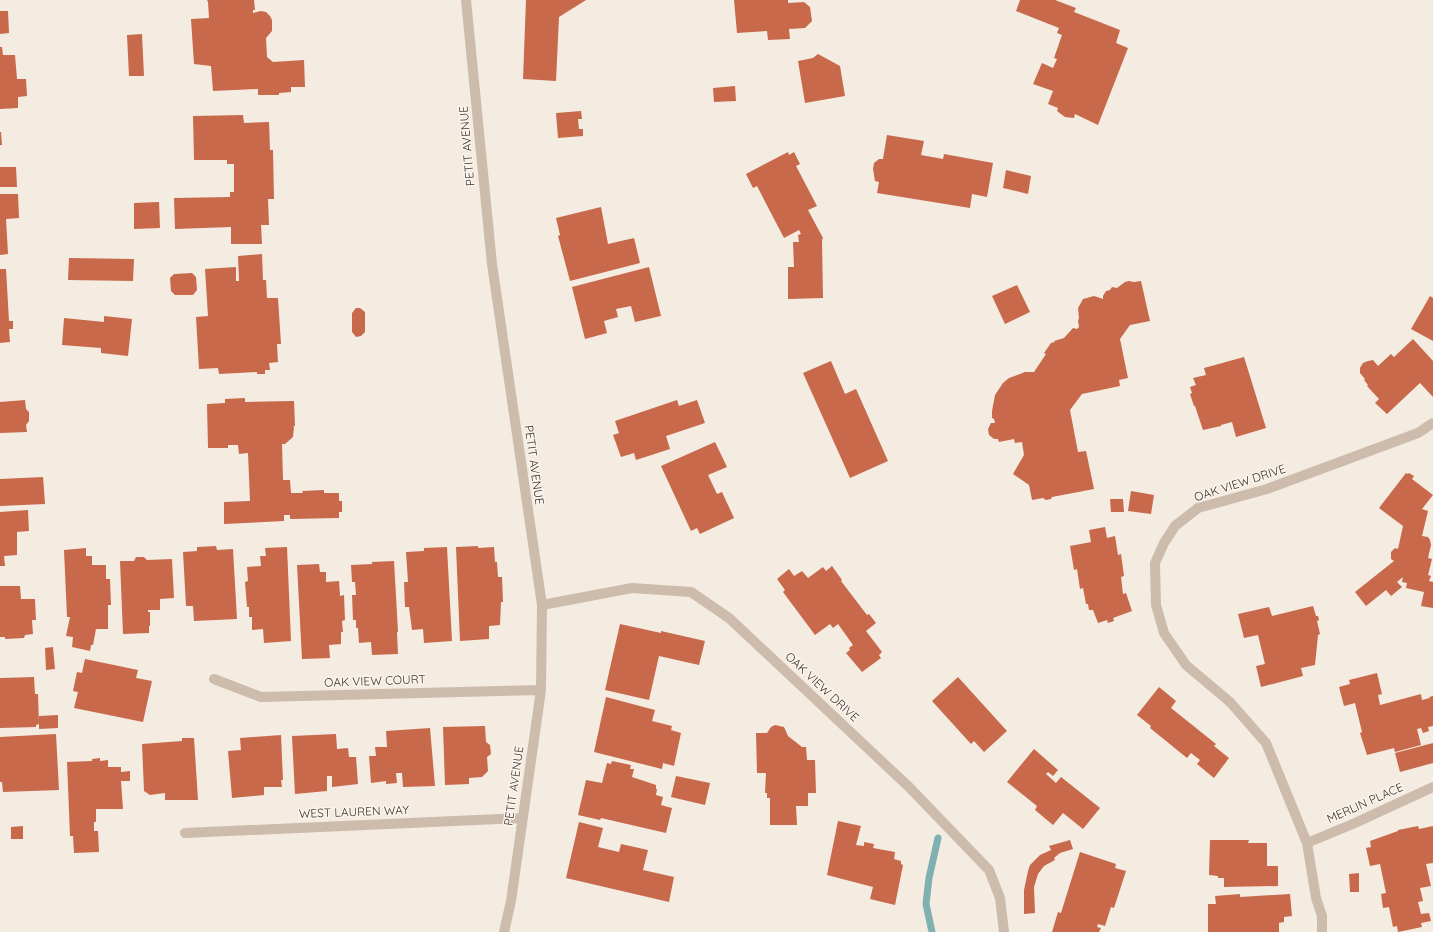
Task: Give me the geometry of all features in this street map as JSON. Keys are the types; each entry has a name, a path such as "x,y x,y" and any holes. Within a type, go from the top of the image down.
{"street":[{"name":"PETIT AVENUE","path":"466,0 492,264 542,605 541,690 511,901 504,932"},
{"name":"OAK VIEW DRIVE","path":"1322,932 1322,916 1316,898 1307,843 1266,744 1230,702 1186,665 1164,633 1156,605 1155,563 1164,543 1175,526 1198,508 1281,484 1418,433 1433,423"},
{"name":"OAK VIEW DRIVE","path":"542,605 632,588 639,588 691,592 730,618 909,787 989,870 1000,898 1004,932"},
{"name":"OAK VIEW COURT","path":"214,679 261,697 541,690"},
{"name":"MERLIN PLACE","path":"1307,843 1355,823 1433,787"},
{"name":"WEST LAUREN WAY","path":"185,833 523,818"}],"building":[{"path":"207,0 254,0 255,10 253,10 253,13 261,11 266,12 272,20 272,31 266,38 267,57 273,62 304,60 305,87 291,87 291,92 279,93 279,95 258,95 258,89 213,91 211,66 194,64 191,19 209,18"},
{"path":"526,0 586,0 559,17 556,81 523,79"},
{"path":"734,0 788,0 788,3 804,2 810,7 812,21 805,28 789,29 790,39 768,40 767,31 737,33"},
{"path":"1020,0 1055,0 1076,8 1074,12 1120,30 1116,43 1128,48 1098,125 1075,114 1074,118 1065,117 1057,111 1058,108 1048,104 1053,91 1033,84 1042,63 1053,68 1057,59 1054,58 1062,35 1057,33 1059,28 1016,11"},
{"path":"0,11 8,11 9,33 0,34"},
{"path":"142,34 144,76 129,76 127,35"},
{"path":"0,47 2,47 3,55 15,55 17,79 26,79 27,96 18,97 18,108 0,109"},
{"path":"818,54 840,66 845,96 805,103 798,61 813,58"},
{"path":"735,86 736,101 714,102 713,88"},
{"path":"581,111 582,119 578,119 579,129 583,129 583,136 558,138 556,113"},
{"path":"243,115 244,123 269,122 270,150 273,150 274,199 268,199 269,225 261,225 262,244 231,244 231,227 175,229 174,198 230,197 230,192 234,192 234,164 227,164 227,160 194,160 193,116"},
{"path":"1,132 2,145 0,145"},
{"path":"887,135 924,141 921,155 943,159 944,154 993,163 987,197 972,194 970,208 877,193 879,182 875,181 873,169 874,163 879,159 883,159"},
{"path":"788,152 789,155 794,152 800,164 796,166 817,206 808,210 823,238 823,298 788,299 788,267 794,267 793,242 799,242 798,235 801,234 799,230 784,238 757,186 753,188 746,174"},
{"path":"0,167 16,167 17,187 0,187"},
{"path":"1006,170 1031,176 1028,194 1003,188"},
{"path":"0,194 18,194 19,218 6,219 8,254 0,255"},
{"path":"159,202 160,228 134,229 134,203"},
{"path":"601,207 608,244 634,238 640,263 570,281 558,236 560,235 556,218"},
{"path":"262,254 263,280 266,280 267,298 278,298 281,344 277,344 278,362 269,363 270,370 265,370 265,374 257,374 257,372 219,374 218,368 199,369 196,317 208,316 205,269 236,267 236,281 239,281 238,256"},
{"path":"69,258 134,259 133,281 68,280"},
{"path":"649,267 661,316 635,322 631,306 616,309 618,317 604,321 607,333 585,339 572,287"},
{"path":"0,269 6,269 9,321 13,321 13,329 9,329 10,342 0,343"},
{"path":"192,273 196,277 197,290 193,295 175,295 171,291 170,278 174,274"},
{"path":"1129,281 1141,281 1150,321 1130,325 1120,339 1128,378 1119,380 1120,386 1082,394 1070,410 1078,452 1086,451 1094,489 1052,497 1051,499 1046,500 1043,498 1032,500 1029,485 1013,474 1024,455 1022,442 1015,443 1014,439 999,442 998,439 994,439 989,435 988,429 991,423 995,423 994,419 992,418 992,411 995,395 1003,383 1009,378 1025,372 1034,372 1046,354 1044,353 1051,343 1064,338 1073,328 1077,329 1079,327 1078,308 1083,299 1094,296 1103,299 1106,291 1110,290 1112,287 1117,288"},
{"path":"1017,285 1030,312 1005,324 992,296"},
{"path":"1430,296 1433,298 1433,341 1411,329"},
{"path":"356,308 360,308 365,312 365,332 361,336 356,337 352,332 352,313"},
{"path":"104,316 132,319 128,356 101,353 101,348 62,345 64,318 104,322"},
{"path":"1413,339 1433,361 1433,397 1420,383 1387,414 1375,403 1379,399 1367,386 1368,385 1364,380 1365,379 1360,373 1360,368 1363,363 1373,360 1378,366 1391,354 1394,357"},
{"path":"1244,357 1266,428 1236,437 1232,422 1203,430 1190,394 1192,393 1190,387 1196,385 1193,378 1206,375 1204,368"},
{"path":"831,361 845,394 856,389 888,461 850,478 803,373"},
{"path":"245,398 245,402 294,401 295,426 293,426 293,437 285,444 282,444 283,480 290,480 291,493 324,490 324,493 339,493 339,501 342,501 342,512 339,512 339,518 290,519 290,515 284,515 284,521 224,524 224,502 250,501 248,453 239,454 238,445 228,445 228,448 208,448 207,404 225,403 225,399"},
{"path":"25,400 26,409 29,412 29,421 26,425 27,432 0,433 0,402"},
{"path":"677,400 679,406 697,400 705,423 666,436 670,449 636,460 634,453 621,457 613,435 619,433 615,421"},
{"path":"715,442 727,467 708,475 717,494 722,492 734,518 700,534 697,528 691,531 661,466"},
{"path":"1406,473 1414,476 1412,479 1433,495 1422,509 1428,511 1422,536 1428,537 1431,545 1428,558 1432,559 1428,575 1431,576 1429,581 1433,582 1433,608 1421,606 1424,592 1406,588 1407,583 1402,582 1403,577 1397,582 1402,587 1391,596 1386,590 1366,606 1355,592 1394,561 1391,559 1391,552 1395,548 1398,549 1403,526 1379,508"},
{"path":"43,477 45,504 0,506 0,479"},
{"path":"1131,491 1154,495 1151,514 1128,511"},
{"path":"1110,499 1123,499 1124,512 1111,512"},
{"path":"28,510 29,531 17,532 17,555 4,556 5,566 0,566 0,512"},
{"path":"1105,527 1107,538 1115,536 1118,555 1121,554 1124,576 1121,577 1123,594 1126,593 1132,611 1113,618 1114,621 1108,623 1107,620 1098,623 1093,610 1089,610 1088,604 1086,604 1083,588 1080,589 1077,569 1074,570 1070,546 1091,542 1089,530"},
{"path":"216,546 217,550 233,549 237,619 194,621 193,606 186,606 183,552 197,551 197,547"},
{"path":"478,546 478,548 494,547 498,577 502,577 503,602 501,602 500,625 489,626 489,639 460,641 456,547"},
{"path":"287,547 291,641 264,643 263,629 252,630 252,617 249,617 245,582 248,581 247,567 261,566 260,556 266,556 265,548"},
{"path":"447,547 452,641 424,643 423,629 412,630 409,607 405,607 404,582 408,582 406,552 424,551 424,548"},
{"path":"86,548 86,556 92,556 92,565 106,565 106,579 110,579 111,605 108,605 108,629 96,629 93,645 91,645 90,651 72,647 73,637 66,636 70,617 67,617 64,550"},
{"path":"136,557 144,557 147,560 172,559 174,598 160,599 160,610 148,610 148,612 150,612 149,633 123,634 120,561 134,561"},
{"path":"394,561 398,654 372,655 371,642 359,643 356,620 353,620 352,595 356,595 355,582 352,582 351,565"},
{"path":"319,564 320,572 326,572 326,582 339,581 340,596 344,595 345,620 342,621 343,632 341,632 341,644 329,645 330,658 302,659 297,565"},
{"path":"832,566 842,580 841,581 867,615 869,614 876,623 866,631 882,652 879,655 881,658 862,672 846,653 853,645 838,624 833,628 830,624 815,635 783,592 785,590 777,579 789,569 794,576 802,571 808,578 823,567 826,571"},
{"path":"0,586 20,586 21,599 35,599 36,620 32,620 33,634 25,635 24,638 5,639 5,637 0,637"},
{"path":"1313,606 1319,620 1317,621 1320,634 1318,635 1315,665 1301,668 1303,676 1261,687 1256,666 1265,664 1258,635 1244,638 1238,614 1269,607 1272,616"},
{"path":"620,624 705,641 699,665 659,656 649,700 605,690"},
{"path":"53,647 55,669 46,670 45,648"},
{"path":"85,659 138,670 136,678 152,681 143,722 74,708 78,692 73,691 77,672 82,673"},
{"path":"1377,673 1382,694 1378,695 1380,705 1421,694 1422,700 1433,696 1433,726 1428,727 1429,731 1423,733 1421,728 1417,729 1421,745 1395,752 1394,748 1367,755 1360,733 1362,732 1355,703 1344,706 1339,687 1350,684 1349,680"},
{"path":"34,677 35,694 38,694 39,724 36,725 36,727 0,728 0,678"},
{"path":"958,677 1007,731 984,752 974,741 971,744 932,701"},
{"path":"1159,687 1176,701 1171,708 1216,744 1214,746 1229,758 1214,778 1197,764 1200,760 1191,753 1187,758 1150,728 1151,726 1137,715"},
{"path":"606,697 655,710 652,721 672,726 671,730 681,733 674,766 663,763 662,769 594,752"},
{"path":"58,715 58,728 39,729 39,716"},
{"path":"775,725 784,727 788,736 802,747 806,747 807,760 815,760 816,793 808,793 808,806 796,806 797,825 770,825 770,798 767,798 767,793 765,793 766,773 757,773 756,733 767,733 771,727"},
{"path":"485,726 486,742 490,745 491,754 487,757 488,771 482,777 469,778 469,784 445,785 443,727"},
{"path":"430,728 435,786 403,787 402,773 396,773 397,783 386,784 386,781 371,783 369,756 376,756 375,747 387,747 386,731"},
{"path":"56,734 59,790 3,792 2,782 0,782 0,737"},
{"path":"336,734 337,749 348,748 349,757 356,757 358,784 332,787 332,776 327,776 327,791 295,794 292,736"},
{"path":"281,735 282,787 264,787 264,795 232,798 228,751 241,750 240,738"},
{"path":"182,738 194,738 198,800 165,800 165,793 150,795 144,791 142,744 182,741"},
{"path":"1433,743 1433,763 1400,772 1395,753"},
{"path":"1034,749 1058,770 1053,776 1048,772 1046,774 1056,783 1061,777 1100,808 1083,829 1063,813 1053,825 1035,810 1037,806 1007,782"},
{"path":"100,758 100,761 108,760 108,767 121,767 121,772 130,771 130,781 121,781 123,809 96,809 94,831 98,831 99,852 74,853 73,836 70,836 67,762 92,761 92,759"},
{"path":"612,761 631,765 630,769 634,769 632,777 656,785 656,795 663,797 661,805 672,808 666,833 601,818 600,820 578,815 586,780 602,783 607,763 611,764"},
{"path":"676,776 710,783 705,805 671,797"},
{"path":"838,821 861,826 856,845 864,846 864,842 874,844 873,848 895,852 894,859 901,861 901,864 903,865 895,905 870,899 873,887 827,875"},
{"path":"579,822 603,828 598,847 619,852 621,844 648,850 643,870 674,877 669,902 566,878"},
{"path":"23,826 23,839 11,839 11,827"},
{"path":"1418,826 1419,829 1433,826 1433,863 1426,864 1431,886 1420,888 1423,901 1418,902 1421,914 1429,913 1431,921 1421,923 1422,927 1398,932 1397,926 1393,927 1389,907 1383,908 1381,894 1386,893 1380,864 1370,866 1366,848 1371,847 1370,841 1398,830"},
{"path":"1070,840 1073,849 1060,853 1054,858 1055,860 1044,866 1038,874 1034,887 1035,913 1024,914 1024,890 1030,865 1040,855 1051,850 1049,846"},
{"path":"1210,840 1249,840 1248,843 1267,843 1267,866 1278,866 1278,886 1224,887 1224,878 1209,875"},
{"path":"1080,852 1116,864 1115,868 1126,871 1114,908 1111,907 1105,926 1098,924 1097,927 1101,928 1099,932 1052,932 1058,912 1061,913"},
{"path":"1359,873 1359,892 1350,892 1349,874"},
{"path":"1240,894 1240,897 1290,894 1292,916 1284,917 1284,922 1279,923 1279,932 1208,932 1208,904 1216,904 1215,896"}],"waterway":[{"path":"932,932 926,904 929,878 938,838"}]}
